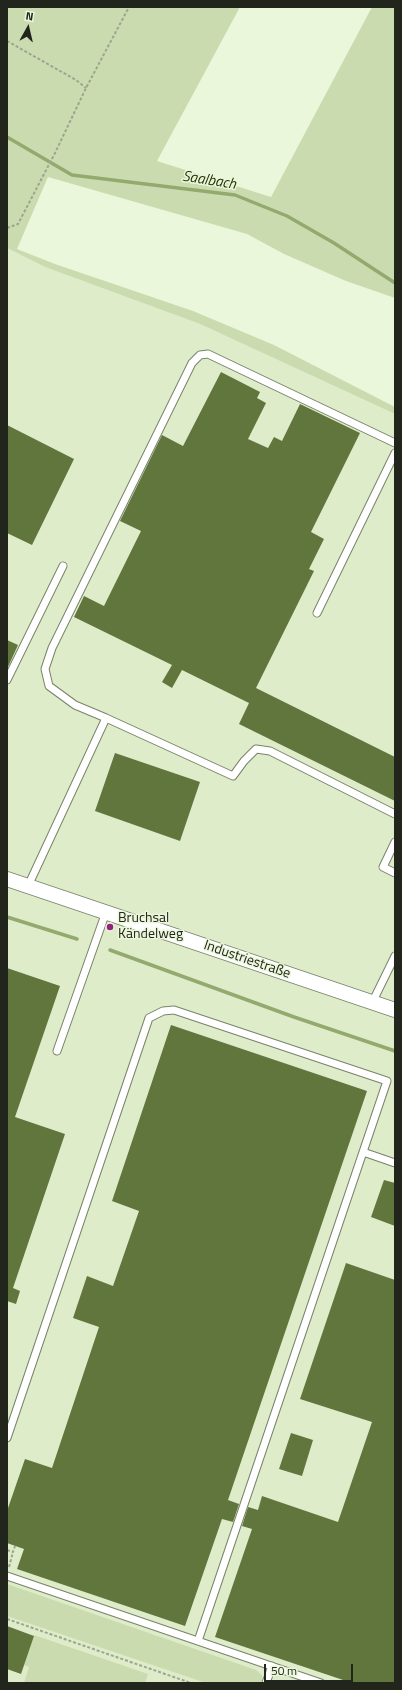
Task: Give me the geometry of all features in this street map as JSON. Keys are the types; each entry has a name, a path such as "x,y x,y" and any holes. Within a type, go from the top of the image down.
{"street":[{"name":"Industriestraße","path":"7,879 104,917 395,1010"}],"lane":[{"path":"395,443 208,354 200,355 192,363 185,377 52,648 45,669 49,686 75,705 233,776 256,749 270,751 395,814"},
{"path":"317,613 395,453"},
{"path":"7,680 63,566"},
{"path":"28,886 106,718"},
{"path":"395,842 383,867 395,873"},
{"path":"57,1051 104,917"},
{"path":"372,1003 395,956"},
{"path":"7,1438 149,1018 163,1011 174,1010 388,1081 198,1641"},
{"path":"363,1152 395,1163"},
{"path":"7,1576 321,1683"},
{"path":"266,1683 272,1666"}],"path":[{"path":"7,228 18,224 55,153 86,88 129,7"},
{"path":"7,41 76,80 86,88"},
{"path":"7,1572 15,1546"},
{"path":"7,1550 13,1552"},
{"path":"7,1619 191,1683"}],"shaded area":[{"path":"7,7 240,7 157,161 271,197 372,7 395,7 395,298 346,281 284,254 247,234 48,177 17,249 55,264 193,311 274,345 395,407 395,414 200,324 45,267 7,248"},
{"path":"7,248 45,267 200,324 395,414 395,1683 7,1683"},
{"path":"7,1584 256,1670 262,1675 263,1683 206,1683 7,1616"},
{"path":"34,1635 148,1674 145,1683 24,1683 29,1667 24,1665"}],"building":[{"path":"221,372 260,392 257,398 266,403 248,439 268,448 274,437 282,441 300,404 360,433 311,532 324,539 309,569 314,571 256,688 395,757 395,801 239,724 249,703 182,670 172,688 162,682 172,665 74,617 84,596 104,606 141,531 120,521 162,435 183,446"},
{"path":"7,425 74,459 32,545 7,533"},
{"path":"7,640 18,645 7,669"},
{"path":"115,753 200,782 180,841 95,811"},
{"path":"7,968 60,986 15,1117 65,1134 13,1288 20,1291 16,1304 7,1301"},
{"path":"171,1025 367,1091 228,1500 239,1504 233,1522 222,1519 185,1626 17,1569 24,1549 7,1543 7,1511 25,1459 52,1468 99,1327 73,1318 87,1276 113,1286 139,1211 112,1201"},
{"path":"384,1180 395,1183 395,1226 371,1217"},
{"path":"346,1263 395,1280 395,1683 352,1683 215,1637 252,1529 242,1526 248,1507 258,1510 262,1496 338,1522 372,1422 300,1399"},
{"path":"291,1433 313,1440 302,1476 279,1469"},
{"path":"7,1626 34,1636 21,1674 7,1669"}],"waterway":[{"name":"Saalbach","path":"7,137 72,175 235,195 287,216 334,243 395,283"},
{"path":"7,917 77,939"},
{"path":"110,950 294,1017 395,1051"}],"place":[{"name":"Bruchsal Kändelweg","path":"110,927"}]}
